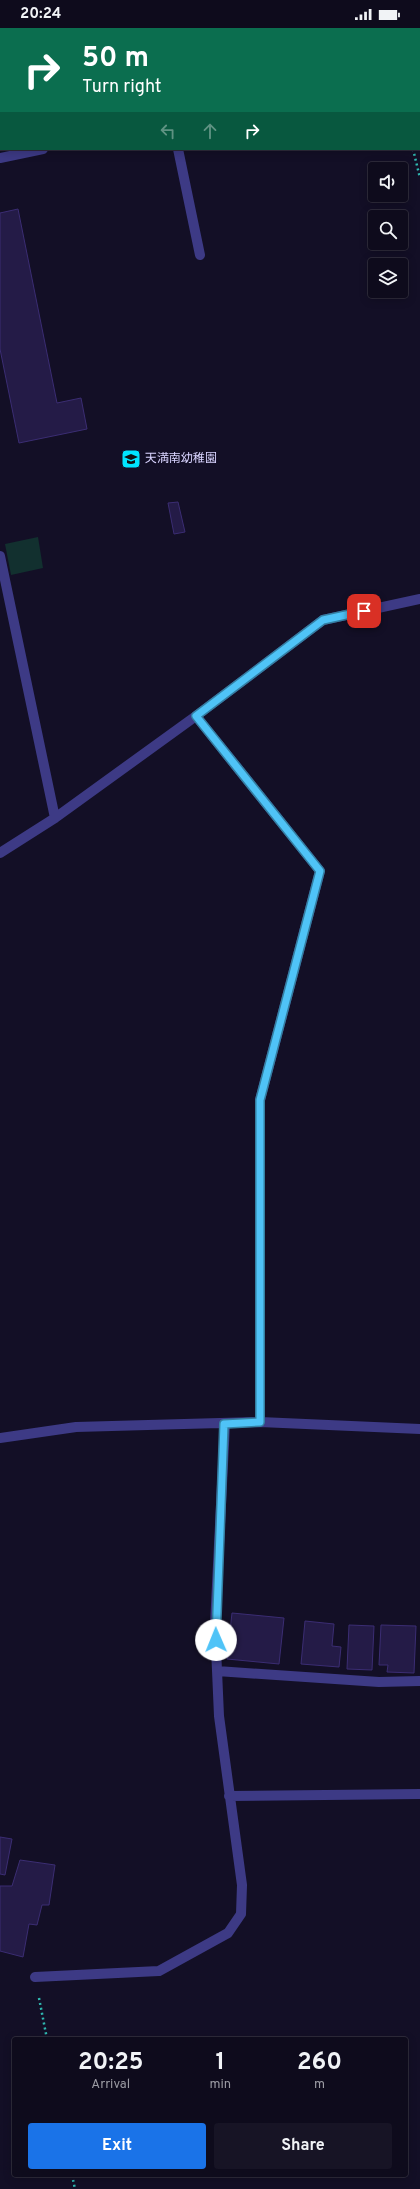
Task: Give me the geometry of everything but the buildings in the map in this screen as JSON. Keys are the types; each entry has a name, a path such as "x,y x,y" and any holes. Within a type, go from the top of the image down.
{"street":[{"path":"0,158 38,150"},
{"path":"178,150 200,255"},
{"path":"0,556 55,818"},
{"path":"0,853 55,818 196,716 323,620 420,599"},
{"path":"196,716 320,871 260,1100 260,1422"},
{"path":"0,1438 76,1427 260,1422 420,1429"},
{"path":"35,1977 159,1971 228,1933 241,1914 242,1886 219,1716 215,1625 224,1424"},
{"path":"217,1671 379,1682 420,1681"},
{"path":"229,1796 420,1794"}],"path":[{"path":"413,150 420,178"},
{"path":"35,1977 47,2037"},
{"path":"72,2177 75,2189"}],"green space":[{"path":"38,537 43,568 11,575 5,544"}],"place":[{"name":"天満南幼稚園","path":"131,459"}],"route":[{"path":"216,1640 215,1625 224,1424 260,1422 260,1100 320,871 196,716 323,620 364,611"}]}
